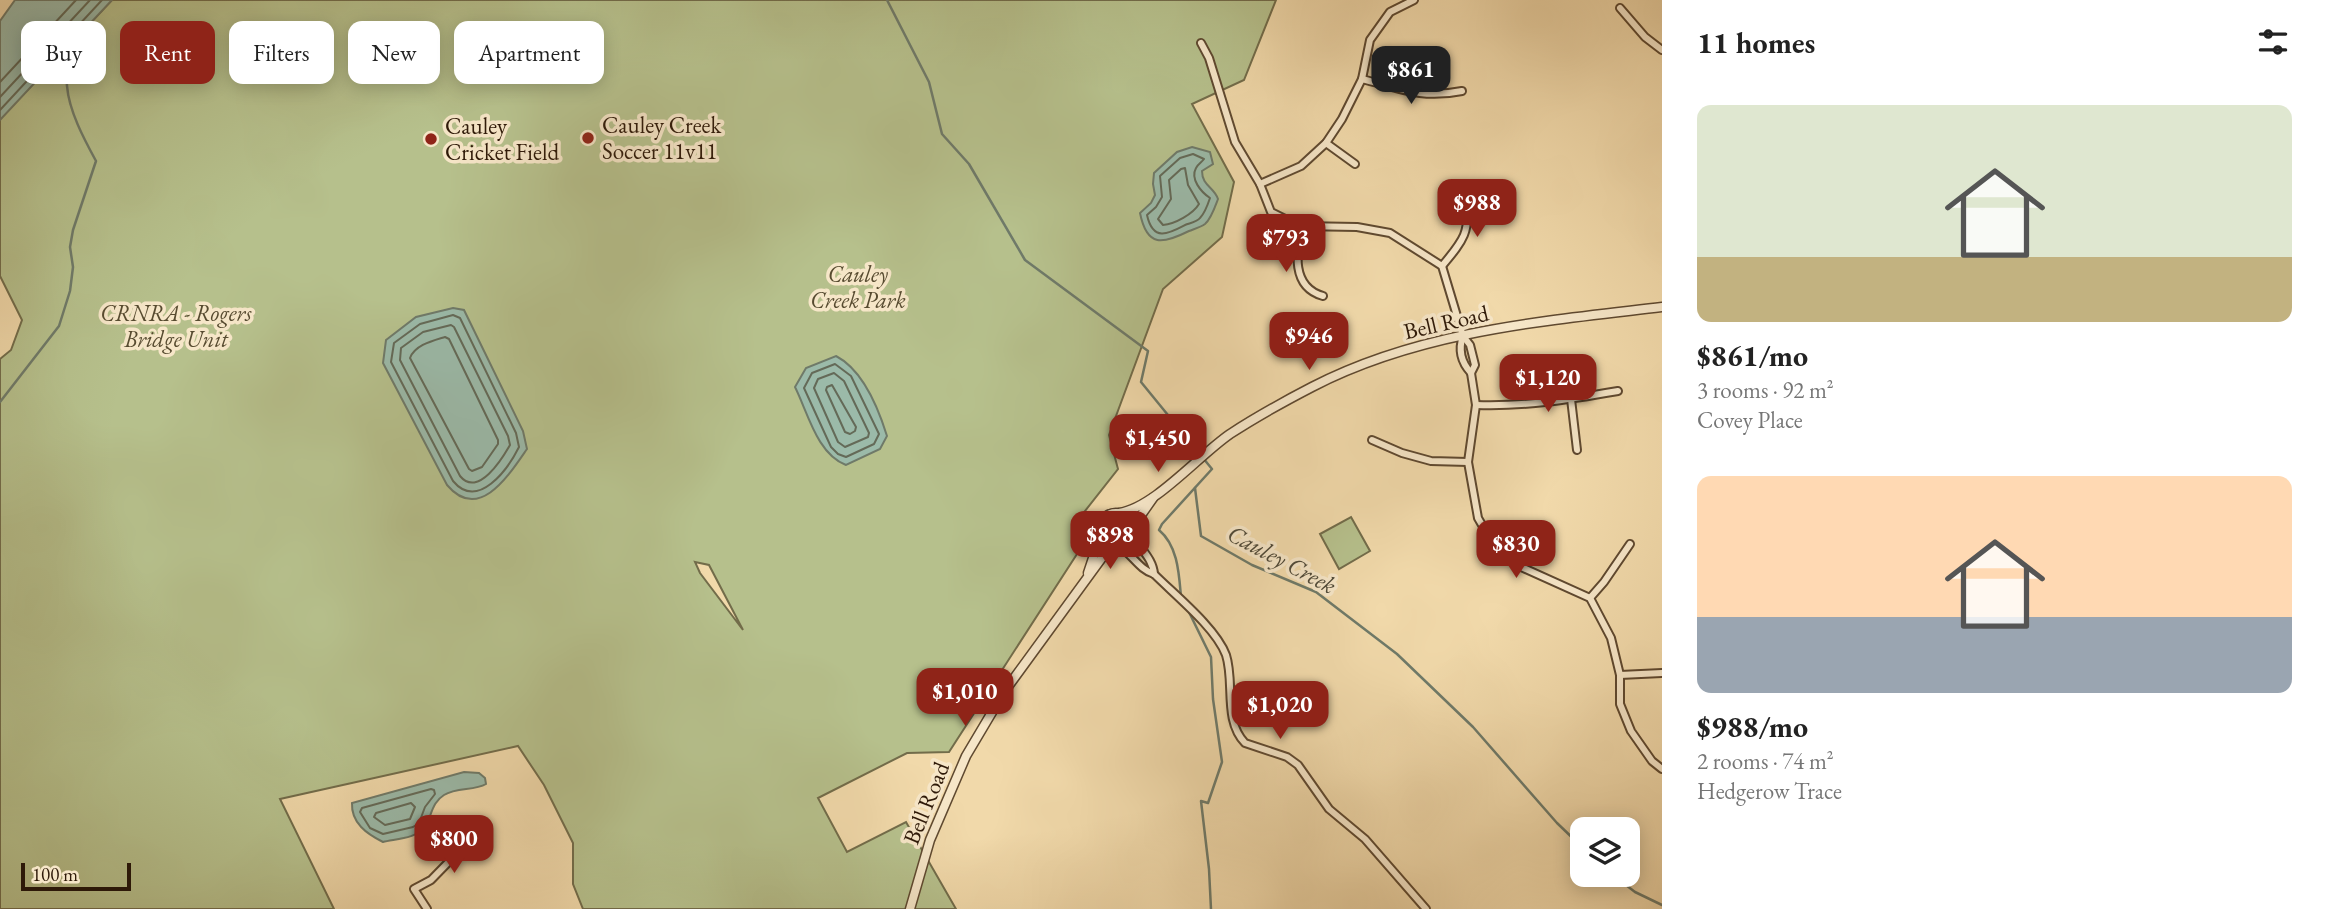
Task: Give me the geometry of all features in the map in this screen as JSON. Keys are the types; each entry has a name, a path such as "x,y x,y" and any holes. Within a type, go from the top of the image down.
{"street":[{"path":"1260,184 1301,166 1326,143 1342,119 1362,79 1370,40 1390,12 1414,0"},
{"path":"1620,8 1645,37 1662,50"},
{"path":"1201,43 1209,58 1235,142 1260,184 1271,212 1302,226 1357,227 1390,233 1416,247 1442,266 1463,336 1470,345 1475,365 1471,373"},
{"path":"1362,79 1422,95 1439,96 1462,91"},
{"path":"1326,143 1355,164"},
{"path":"1442,266 1460,244 1469,221 1466,199"},
{"path":"1302,226 1297,250 1299,273 1306,287 1323,296"},
{"name":"Bell Road","path":"1087,579 1104,519 1108,515 1130,512 1153,498 1229,435 1316,385 1408,349 1463,336 1534,322 1662,307"},
{"path":"1463,336 1459,346 1464,365 1471,373 1476,405 1468,462 1478,518 1493,544 1519,566 1590,598 1612,638 1620,675 1620,704 1631,731 1652,761 1662,769"},
{"path":"1476,405 1496,406 1571,399 1618,391"},
{"path":"1571,399 1577,450"},
{"path":"1372,440 1430,461 1468,462"},
{"name":"Bell Road","path":"910,909 930,840 966,755 1004,692 1115,544 1126,541 1153,498"},
{"path":"1119,513 1128,518 1135,541 1154,566 1154,573"},
{"path":"1101,534 1127,550 1147,572 1154,573 1221,644 1226,656 1231,702 1240,738 1245,743 1287,757 1298,765 1329,809 1365,839 1426,909"},
{"path":"1590,598 1630,544"},
{"path":"1620,675 1662,673"},
{"path":"427,909 414,890 430,880 470,840"}],"green space":[{"path":"112,0 1276,0 1244,80 1192,104 1234,182 1222,237 1163,289 1109,435 1118,469 1074,525 1077,554 949,752 907,753 818,798 847,852 906,822 956,909 583,909 573,884 573,843 544,785 518,746 280,799 334,909 0,909 0,359 11,350 22,320 0,276 0,119 33,84 106,84 106,21 92,21","holes":["695,562 709,565 743,630 700,573"]},
{"path":"1351,517 1370,551 1339,569 1320,534"}],"water":[{"path":"15,0 112,0 92,21 21,21 21,84 34,84 0,120 0,21"},
{"path":"1192,147 1210,152 1213,164 1202,171 1206,183 1218,199 1217,202 1203,225 1171,239 1152,238 1140,213 1155,195 1154,173 1177,152"},
{"path":"453,308 464,310 523,431 527,449 492,491 482,497 470,499 459,495 447,485 383,363 386,340 416,317"},
{"path":"836,356 846,362 862,380 887,436 880,449 846,465 836,460 821,442 795,387 806,368"},
{"path":"464,772 479,773 485,778 486,784 444,795 437,802 424,828 416,834 383,842 366,831 354,816 352,803"}],"waterway":[{"name":"Cauley Creek","path":"887,0 929,82 942,134 969,164 1025,260 1148,351 1141,382 1212,469 1159,530 1174,552 1181,597"},
{"path":"0,402 59,326 70,291 73,267 70,247 73,230 96,161 78,125 67,84"},
{"name":"Cauley Creek","path":"1195,488 1201,536 1252,565 1316,592 1397,654 1473,727 1570,835"},
{"path":"1186,606 1211,657 1213,699 1222,762 1208,803 1201,801 1211,909"},
{"name":"Cauley Creek","path":"1629,887 1662,905"}],"place":[{"name":"Cauley Creek Soccer 11v11","path":"588,138"},
{"name":"Cauley Cricket Field","path":"431,139"}],"park label":[{"name":"Cauley Creek Park","path":"858,287"},
{"name":"CRNRA - Rogers Bridge Unit","path":"176,326"}]}
